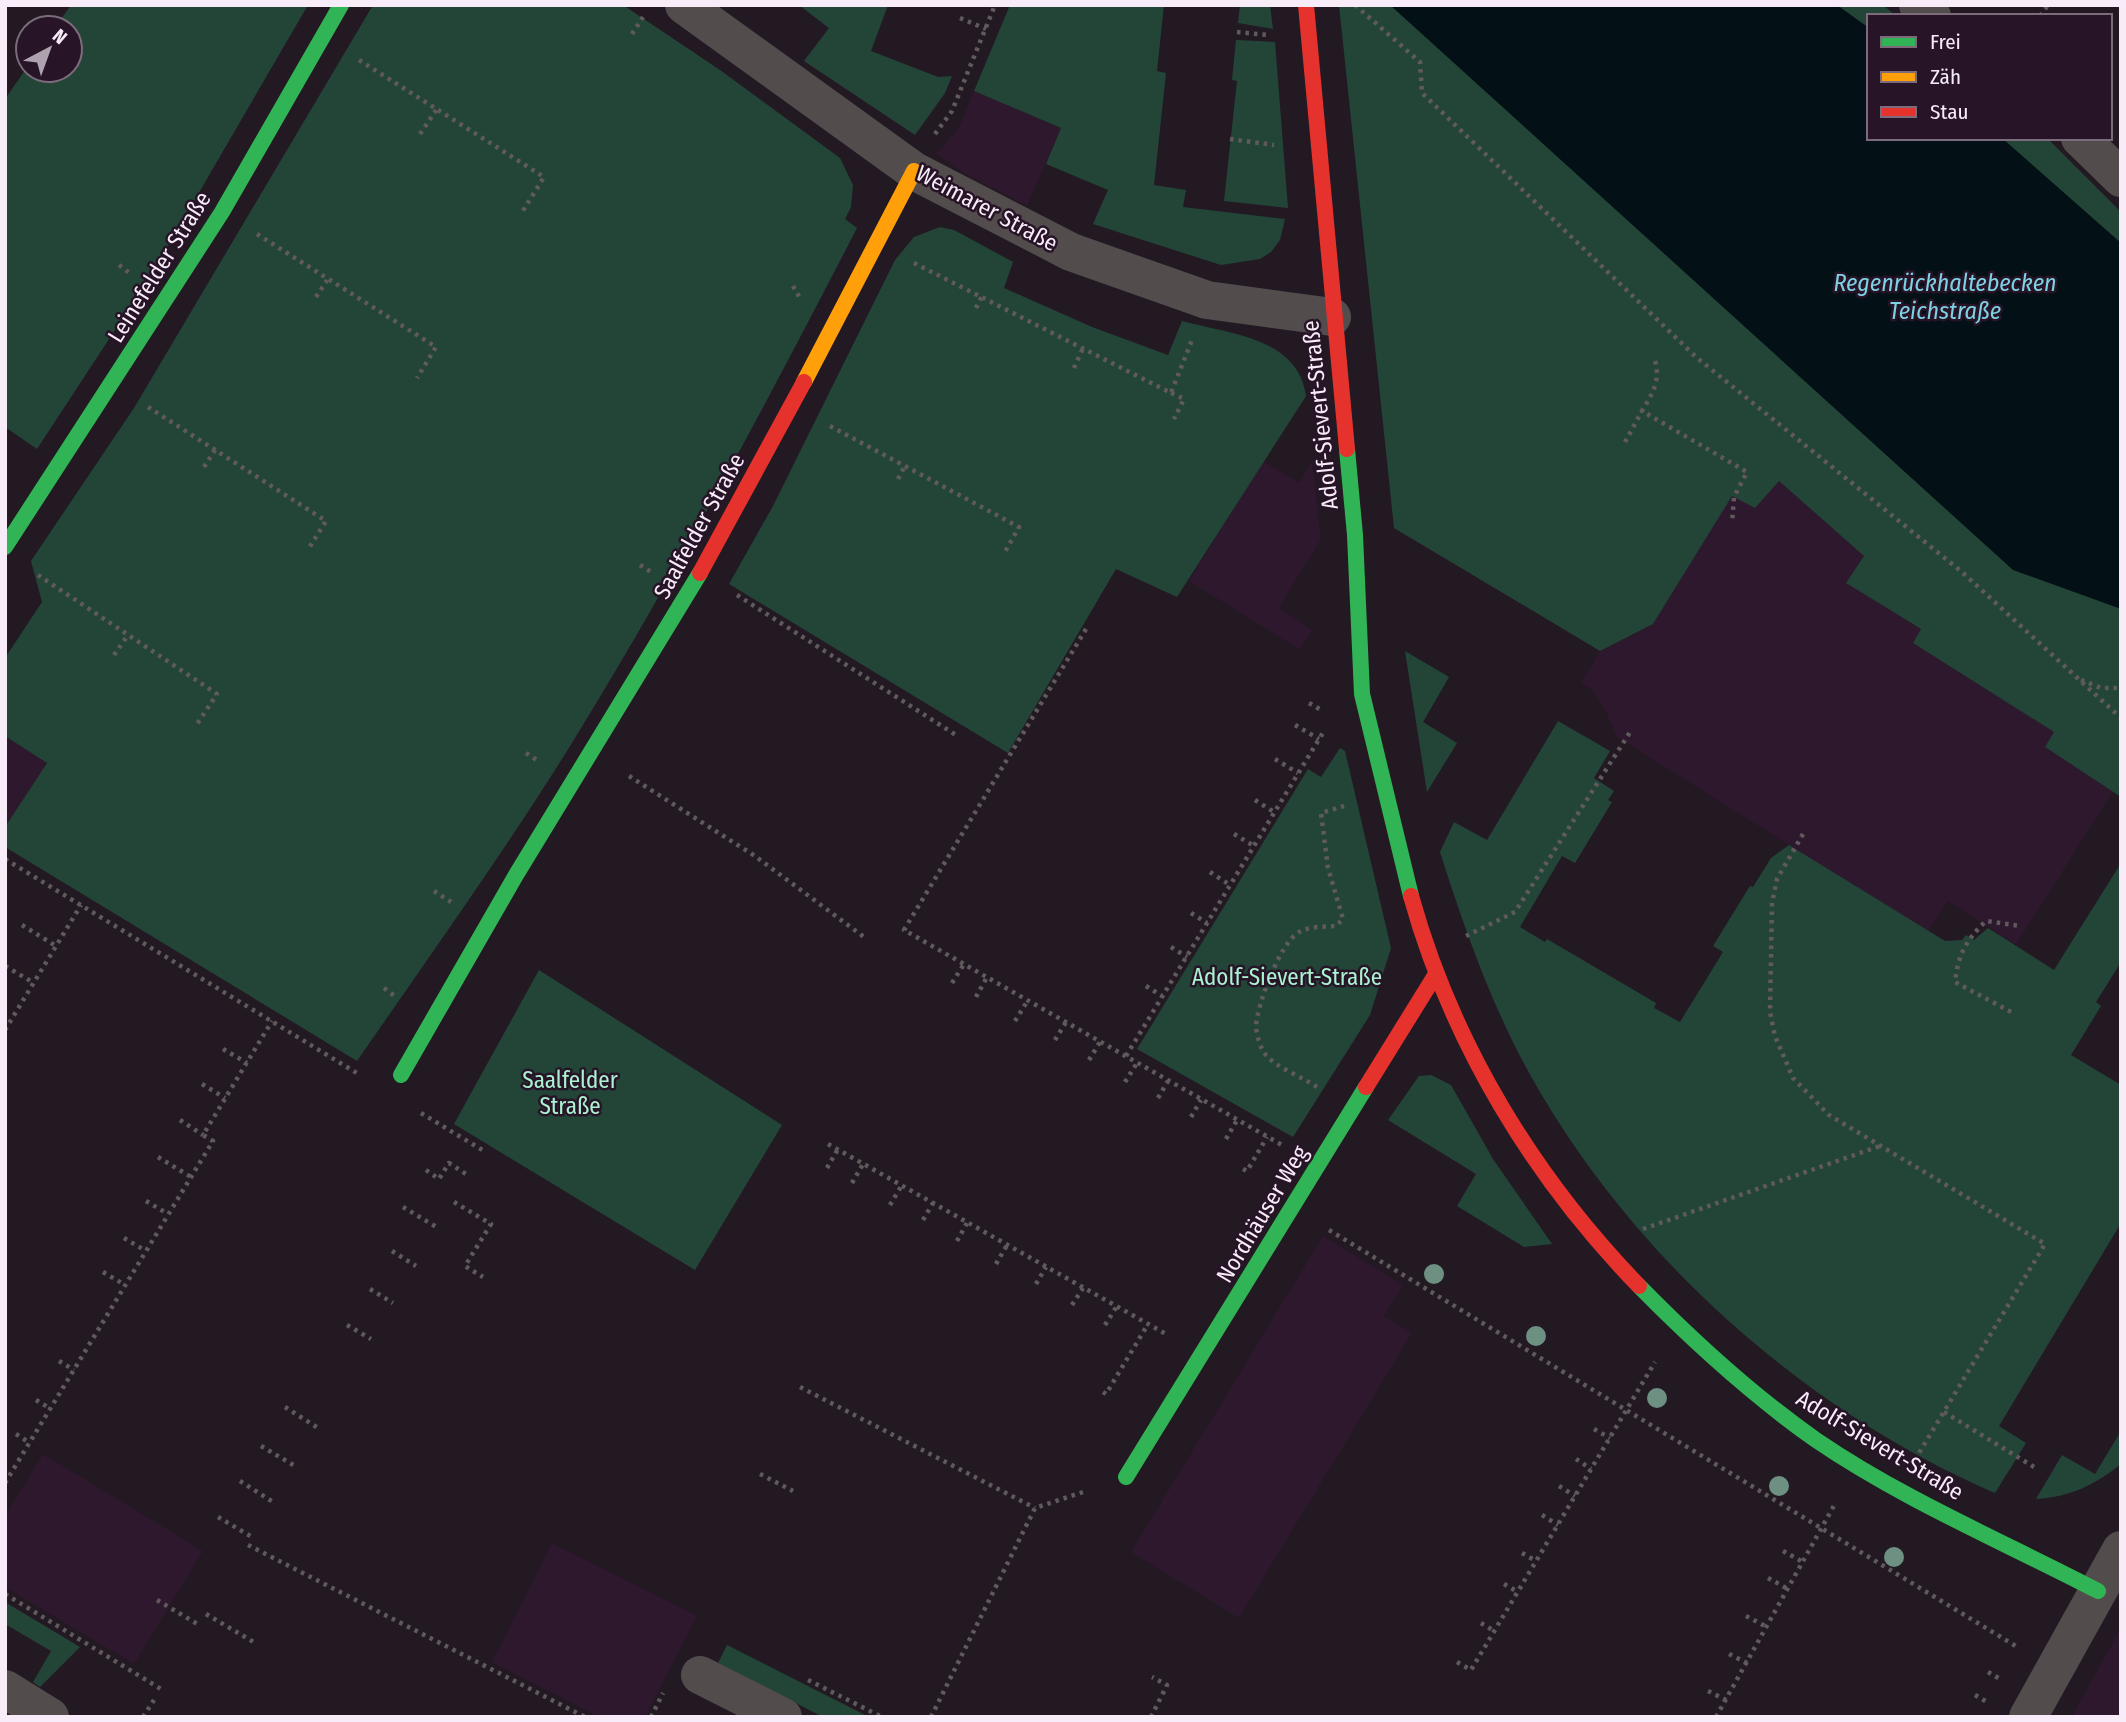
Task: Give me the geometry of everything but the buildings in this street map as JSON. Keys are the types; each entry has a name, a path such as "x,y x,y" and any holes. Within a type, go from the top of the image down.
{"street":[{"name":"Leinefelder Straße","path":"5,547 222,212 341,5"},
{"name":"Weimarer Straße","path":"684,5 914,171 1071,252 1207,300 1332,317"},
{"name":"Adolf-Sievert-Straße","path":"1306,5 1332,317 1354,517 1362,695 1402,866 1436,974 1467,1042 1513,1127 1616,1264 1677,1325 1784,1416 1857,1464 1898,1488 2098,1591"},
{"path":"2082,140 2121,178"},
{"name":"Saalfelder Straße","path":"401,1074 516,875 593,753 701,572 792,406 914,171"},
{"name":"Nordhäuser Weg","path":"1126,1477 1436,974"},
{"path":"2028,1717 2121,1550"},
{"path":"700,1675 783,1717"},
{"path":"5,1689 50,1717"}],"path":[{"path":"914,171 952,111 995,5"},
{"path":"1355,5 1420,62 1422,93 1696,357 1962,572 2121,718"},
{"path":"960,18 986,29"},
{"path":"319,45 341,48 544,177 521,214"},
{"path":"420,134 437,109"},
{"path":"222,212 436,347 417,378"},
{"path":"876,244 1184,399 1174,419"},
{"path":"316,297 328,279"},
{"path":"976,308 982,296"},
{"path":"1171,393 1207,300"},
{"path":"1073,368 1083,348"},
{"path":"1625,442 1657,383 1655,361"},
{"path":"112,383 326,521 309,548"},
{"path":"792,406 1018,527 1005,552"},
{"path":"1642,411 1747,472 1734,496 1732,523"},
{"path":"204,467 215,450"},
{"path":"898,479 905,466"},
{"path":"28,568 217,694 197,724"},
{"path":"701,572 959,737"},
{"path":"1086,629 904,930 1291,1150 1327,1151"},
{"path":"114,655 128,635"},
{"path":"2078,679 2101,688 2121,688"},
{"path":"1309,703 1332,717"},
{"path":"1296,725 1319,739"},
{"path":"1126,1056 1326,728"},
{"path":"1436,974 1467,934 1516,912 1632,729"},
{"path":"593,753 755,856 864,937"},
{"path":"1275,759 1298,773"},
{"path":"1314,1085 1271,1061 1258,1039 1256,1025 1270,978 1289,942 1299,932 1315,927 1336,926 1343,919 1328,868 1321,813 1385,793"},
{"path":"1255,800 1274,812"},
{"path":"1234,834 1254,846"},
{"path":"1803,834 1777,878 1772,903 1770,1012 1775,1036 1793,1078 1829,1115 2045,1244 1898,1488"},
{"path":"5,859 354,1071"},
{"path":"1210,873 1230,885"},
{"path":"5,1030 8,1020 34,983 81,905"},
{"path":"1191,913 1207,923"},
{"path":"2011,1012 1955,982 1956,970 1963,947 1986,921 2021,926"},
{"path":"22,926 56,946"},
{"path":"1171,947 1186,957"},
{"path":"953,983 964,964"},
{"path":"5,966 34,983"},
{"path":"975,997 987,977"},
{"path":"1146,986 1162,996"},
{"path":"1015,1021 1028,1000"},
{"path":"203,1135 272,1021"},
{"path":"1055,1040 1066,1022"},
{"path":"1088,1060 1100,1042"},
{"path":"223,1049 247,1063"},
{"path":"1125,1082 1137,1063"},
{"path":"1158,1098 1168,1081"},
{"path":"202,1084 225,1098"},
{"path":"1191,1118 1201,1100"},
{"path":"6,1479 213,1141 180,1120"},
{"path":"1226,1139 1237,1120"},
{"path":"1243,1169 1247,1171 1268,1137"},
{"path":"828,1144 1203,1355"},
{"path":"1616,1264 1637,1231 1881,1146"},
{"path":"827,1168 838,1149"},
{"path":"158,1157 191,1177"},
{"path":"426,1170 439,1178 449,1163 469,1177"},
{"path":"852,1183 863,1164"},
{"path":"890,1205 902,1185"},
{"path":"146,1201 168,1214"},
{"path":"454,1202 491,1224 465,1266 483,1277"},
{"path":"923,1220 933,1203"},
{"path":"403,1207 438,1228"},
{"path":"1292,1208 2054,1670"},
{"path":"957,1241 967,1223"},
{"path":"124,1238 146,1251"},
{"path":"996,1264 1007,1245"},
{"path":"392,1251 416,1266"},
{"path":"1036,1284 1046,1267"},
{"path":"103,1272 125,1285"},
{"path":"1072,1305 1083,1288"},
{"path":"370,1289 393,1303"},
{"path":"1105,1325 1117,1306"},
{"path":"1103,1392 1106,1394 1148,1324"},
{"path":"348,1325 371,1339"},
{"path":"1457,1662 1471,1670 1677,1325"},
{"path":"59,1361 74,1370"},
{"path":"800,1387 1035,1508"},
{"path":"36,1400 51,1409"},
{"path":"285,1407 318,1428"},
{"path":"1944,1412 2034,1467"},
{"path":"1594,1429 1610,1438"},
{"path":"16,1434 30,1443"},
{"path":"261,1446 295,1466"},
{"path":"1576,1459 1591,1469"},
{"path":"1716,1717 1857,1464"},
{"path":"760,1474 793,1491"},
{"path":"931,1717 1035,1508 1126,1477"},
{"path":"240,1481 273,1502"},
{"path":"1559,1486 1575,1496"},
{"path":"1542,1516 1558,1525"},
{"path":"218,1517 252,1537"},
{"path":"248,1545 585,1717"},
{"path":"1783,1551 1803,1562"},
{"path":"1522,1553 1536,1562"},
{"path":"1768,1578 1788,1589"},
{"path":"1504,1584 1518,1592"},
{"path":"5,1594 161,1689"},
{"path":"157,1600 199,1626"},
{"path":"206,1614 257,1644"},
{"path":"1746,1616 1767,1627"},
{"path":"1481,1623 1494,1631"},
{"path":"1729,1654 1746,1663"},
{"path":"1151,1717 1167,1685 1152,1677"},
{"path":"1707,1691 1726,1700"},
{"path":"144,1717 154,1700"}],"shaded area":[{"path":"974,91 1061,128 1027,206 962,172 936,154 959,128"},
{"path":"1263,461 1299,483 1312,462 1321,539 1279,608 1312,630 1300,650 1189,581"},
{"path":"1779,481 1864,556 1846,583 1922,630 1913,643 2054,732 2045,747 2113,791 2016,945 1948,901 1928,932 1617,737 1603,706 1591,689 1581,683 1600,651 1653,624 1732,495"},
{"path":"5,736 47,763 5,827"},
{"path":"1323,1236 1403,1285 1384,1316 1412,1333 1239,1618 1131,1552"},
{"path":"43,1454 203,1551 134,1664 5,1587 5,1516"},
{"path":"552,1543 697,1616 645,1717 599,1717 492,1662"},
{"path":"2121,1628 2121,1717 2072,1717 2083,1696"}],"green space":[{"path":"71,5 308,5 151,275 37,449 5,427 5,99 15,84 84,84 84,14 65,14"},
{"path":"373,5 623,5 720,70 840,158 853,185 851,207 845,219 857,228 715,496 602,694 512,836 357,1061 5,847 5,827 47,763 5,736 5,658 42,602 31,561 134,408"},
{"path":"799,5 888,5 871,51 938,77 952,76 945,93 915,135 804,61 829,28"},
{"path":"1010,5 1164,5 1157,71 1166,73 1154,185 1186,190 1183,207 1285,219 1280,240 1271,252 1260,259 1221,265 1093,224 1108,190 1046,164 1061,128 974,91"},
{"path":"1240,5 1270,5 1273,29 1238,23"},
{"path":"1339,5 1883,5 1894,14 1867,14 1867,140 2049,140 2121,212 2121,797 2045,747 2054,732 1913,643 1921,629 1846,583 1864,556 1779,481 1755,508 1732,496 1653,624 1600,651 1394,528"},
{"path":"1236,40 1275,42 1288,208 1224,201 1237,81 1232,80"},
{"path":"940,227 954,230 1013,262 1004,288 1092,327 1168,355 1182,321 1259,341 1290,361 1300,376 1306,396 1177,597 1116,569 1008,753 729,584 773,506 895,260 914,237"},
{"path":"1405,651 1449,677 1423,722 1457,743 1427,792"},
{"path":"1558,721 1610,751 1594,778 1614,791 1608,800 1612,802 1575,863 1562,856 1520,927 1545,942 1547,939 1656,1003 1654,1008 1680,1022 1723,952 1713,946 1750,886 1753,887 1771,858 1789,845 1945,941 1962,940 1966,935 1974,940 1988,928 2054,970 2121,863 2121,962 2096,1002 2101,1006 2071,1055 2121,1085 2121,1223 1999,1426 2026,1443 1995,1493 1927,1460 1860,1421 1797,1377 1736,1328 1680,1274 1628,1217 1581,1156 1524,1064 1483,975 1440,852 1454,822 1487,840"},
{"name":"Adolf-Sievert-Straße","path":"1340,748 1345,751 1391,948 1370,1015 1293,1137 1137,1049 1308,769 1321,777"},
{"name":"Saalfelder Straße","path":"539,970 782,1125 695,1270 454,1124"},
{"path":"1431,1075 1451,1085 1493,1159 1552,1244 1524,1247 1457,1206 1476,1174 1388,1120 1419,1076"},
{"path":"2121,1431 2121,1464 2082,1489 2060,1496 2036,1499 2062,1455 2095,1474"},
{"path":"5,1602 80,1647 40,1687 33,1682 51,1651 5,1624"},
{"path":"727,1645 869,1717 823,1717 718,1663"}],"water":[{"name":"Regenrückhaltebecken Teichstraße","path":"1390,5 1837,5 1867,27 1867,140 2004,140 2121,243 2121,609 2013,570"}],"traffic: fast":[{"path":"5,547 222,212 341,5"},
{"path":"1347,449 1355,535 1362,694 1411,896"},
{"path":"401,1075 516,875 700,573"},
{"path":"1126,1477 1366,1087"},
{"path":"1639,1286 1724,1367 1816,1440 1919,1501 2098,1591"}],"traffic: slow":[{"path":"804,382 914,171"}],"traffic: jam":[{"path":"1306,5 1347,449"},
{"path":"700,573 804,382"},
{"path":"1411,896 1449,1004 1501,1105 1564,1200 1639,1286"},
{"path":"1366,1087 1436,974"}]}
